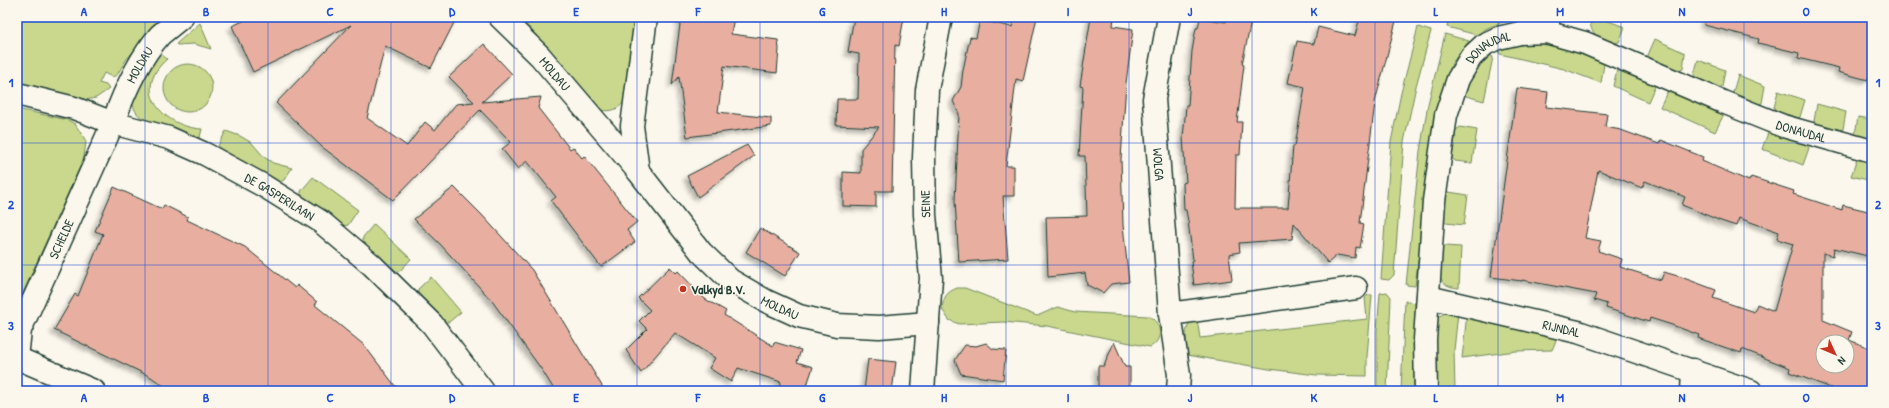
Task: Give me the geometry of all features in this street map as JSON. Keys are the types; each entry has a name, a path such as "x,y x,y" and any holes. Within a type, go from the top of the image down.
{"street":[{"name":"MOLDAU","path":"113,123 125,89 140,63 160,35 182,17"},
{"name":"MOLDAU","path":"500,17 540,56 638,171 701,252 730,280 766,301 799,316 837,325 879,327 928,323"},
{"path":"638,171 632,126 646,17"},
{"name":"SEINE","path":"923,391 930,278 925,215 924,150 927,90 941,17"},
{"name":"WOLGA","path":"1169,17 1154,99 1170,314 1179,375 1178,391"},
{"name":"DONAUDAL","path":"1426,391 1425,340 1434,200 1446,115 1458,79 1471,57 1485,44 1498,38 1547,25 1585,43 1783,126 1872,151"},
{"name":"DE GASPERILAAN","path":"17,94 74,108 113,123 169,138 205,154 264,186 320,221 372,264 432,324 483,391"},
{"name":"SCHELDE","path":"17,358 20,330 113,123"},
{"path":"1170,314 1356,288"},
{"name":"RIJNDAL","path":"1428,298 1578,332 1692,381 1751,391"},
{"path":"17,358 94,391"}],"green space":[{"path":"17,17 163,17 126,60 117,75 112,77 104,73 99,83 106,85 109,89 96,98 85,100 17,84"},
{"path":"519,17 636,17 624,102 618,108 612,110 604,111 596,109 538,37"},
{"path":"1449,17 1516,17 1485,29 1477,35 1447,27"},
{"path":"1590,17 1597,17 1625,27 1619,42 1615,43 1598,37 1592,31"},
{"path":"200,23 211,49 194,44 176,44"},
{"path":"1418,27 1431,31 1416,86 1404,142 1394,275 1389,280 1381,279 1391,142 1401,93"},
{"path":"1445,34 1469,41 1452,63 1438,104 1415,286 1406,285 1420,151 1428,104"},
{"path":"1655,39 1685,53 1683,69 1678,71 1650,59 1648,55"},
{"path":"1529,43 1557,47 1602,62 1604,64 1601,83 1564,69 1500,54 1497,50 1510,45"},
{"path":"160,53 167,59 156,71 152,83 152,95 156,105 164,114 175,122 188,127 202,129 200,137 197,139 144,119 134,108 132,99"},
{"path":"1490,55 1493,57 1484,101 1466,96 1463,92 1475,68"},
{"path":"1698,60 1725,70 1722,87 1718,88 1697,79 1694,75"},
{"path":"183,64 193,64 205,71 212,83 212,93 205,105 193,112 183,112 175,108 168,101 164,93 164,83 168,75 175,68"},
{"path":"1621,68 1654,82 1655,86 1648,102 1613,86 1617,70"},
{"path":"1738,75 1765,86 1762,103 1759,105 1735,95 1733,92"},
{"path":"1671,90 1720,112 1723,116 1715,132 1660,107 1667,92"},
{"path":"1778,91 1805,100 1799,118 1776,111 1774,108"},
{"path":"1817,104 1846,112 1843,129 1839,132 1816,125 1814,121"},
{"path":"17,109 68,120 75,124 86,141 84,158 17,306"},
{"path":"1858,117 1872,119 1872,141 1857,137 1855,134"},
{"path":"1460,127 1477,130 1472,163 1455,161 1452,158 1456,130"},
{"path":"226,131 240,136 252,143 264,157 273,163 292,168 284,180 280,182 220,149 218,146"},
{"path":"1772,131 1806,144 1809,148 1803,165 1762,149 1768,133"},
{"path":"1859,159 1872,162 1872,181 1851,176 1856,162"},
{"path":"313,177 358,210 348,225 344,226 301,195 301,191"},
{"path":"1449,192 1468,195 1464,225 1446,223 1443,221 1446,195"},
{"path":"374,224 411,259 400,271 396,271 363,242 363,237"},
{"path":"1444,246 1461,247 1459,288 1451,287 1445,284 1440,276 1439,270 1441,250"},
{"path":"431,277 461,312 449,322 445,322 418,293 418,289"},
{"path":"957,288 965,288 1037,316 1058,307 1075,312 1148,316 1156,322 1160,331 1159,336 1155,344 1150,347 1047,326 1003,322 959,324 949,320 942,309 943,301 946,296"},
{"path":"1387,292 1391,297 1387,391 1377,391 1377,331 1380,293"},
{"path":"1368,295 1372,295 1367,376 1316,375 1269,369 1187,355 1186,332 1191,318 1197,319 1200,338 1367,319 1365,298"},
{"path":"1405,301 1415,303 1414,391 1401,391"},
{"path":"1448,311 1458,313 1454,350 1455,391 1436,391 1436,323 1438,317"},
{"path":"1467,314 1557,338 1552,350 1516,351 1462,358"}],"building":[{"path":"252,17 457,17 431,68 385,46 367,118 407,146 425,122 435,130 456,104 474,102 449,77 484,44 512,74 482,102 541,97 538,108 570,149 573,147 582,158 584,156 637,222 627,230 635,242 601,267 551,201 556,197 527,161 518,169 502,149 511,142 480,110 393,200 322,147 276,103 351,25 253,72 232,26"},
{"path":"681,17 734,17 731,34 778,40 779,49 777,73 724,66 718,112 771,118 771,126 687,137 679,77 672,85"},
{"path":"854,17 904,17 899,46 895,45 892,191 876,191 876,207 843,206 843,172 861,173 861,149 879,127 836,125 837,99 858,99 859,54 848,52"},
{"path":"1015,17 1037,17 1023,81 1016,79 1006,166 1014,166 1014,196 1003,196 1008,259 959,262 955,201 959,114 953,101 961,87 970,37 976,38 980,20 1012,27"},
{"path":"1091,17 1114,17 1113,26 1133,29 1126,83 1121,159 1123,225 1129,282 1111,284 1103,293 1087,285 1085,273 1048,277 1046,217 1087,216 1085,156 1079,156 1083,87 1080,86"},
{"path":"1227,17 1252,17 1242,64 1244,65 1237,122 1242,122 1240,155 1236,155 1235,208 1288,208 1293,146 1295,146 1305,87 1288,83 1297,41 1314,44 1318,27 1355,36 1360,17 1397,17 1375,102 1360,223 1364,224 1360,248 1356,247 1355,258 1337,255 1328,263 1294,223 1292,239 1239,243 1240,252 1229,254 1232,280 1194,285 1191,261 1193,260 1188,221 1186,210 1184,210 1183,183 1186,182 1183,137 1186,105 1188,105 1192,51 1196,28 1198,28 1200,18 1226,22"},
{"path":"1705,17 1872,17 1872,78 1868,77 1868,80 1838,72 1839,68 1798,58 1799,53 1758,43 1759,39 1704,25"},
{"path":"1517,88 1548,92 1546,107 1607,114 1605,127 1621,130 1659,144 1661,140 1703,157 1702,161 1749,181 1751,177 1794,191 1793,194 1842,210 1843,205 1872,212 1872,257 1834,248 1833,256 1823,253 1823,320 1852,332 1851,334 1815,334 1815,374 1855,374 1855,342 1872,349 1872,391 1839,391 1789,372 1790,368 1742,349 1741,353 1698,338 1699,335 1672,325 1650,318 1649,322 1606,308 1607,304 1594,300 1596,294 1491,277","holes":["1598,170 1642,188 1645,181 1685,197 1682,205 1736,226 1739,218 1779,232 1777,239 1793,244 1774,311 1757,304 1754,312 1713,298 1716,290 1664,272 1661,280 1620,267 1622,259 1598,251 1601,241 1585,238"]},
{"path":"747,145 754,156 698,197 687,176"},
{"path":"114,187 162,209 164,205 188,217 187,220 245,247 295,288 297,285 317,302 315,305 364,345 399,391 171,391 151,377 54,330 75,294 78,296 103,234 95,231"},
{"path":"454,187 482,215 532,270 605,391 555,391 542,370 492,301 440,244 414,219"},
{"path":"760,228 800,252 785,276 746,252"},
{"path":"670,267 676,273 678,271 705,299 726,311 724,315 773,346 774,342 801,350 797,362 813,367 805,391 779,391 781,382 738,368 731,382 709,368 715,358 675,333 641,373 626,350 647,329 639,321 650,310 638,298"},
{"path":"1114,342 1125,367 1130,367 1130,391 1098,391 1098,366 1104,366"},
{"path":"986,343 993,349 1006,350 1003,380 961,374 955,360 965,345 976,346"},
{"path":"868,359 896,362 892,391 864,391"}],"place":[{"name":"Valkyd B.V.","path":"683,289"}]}
